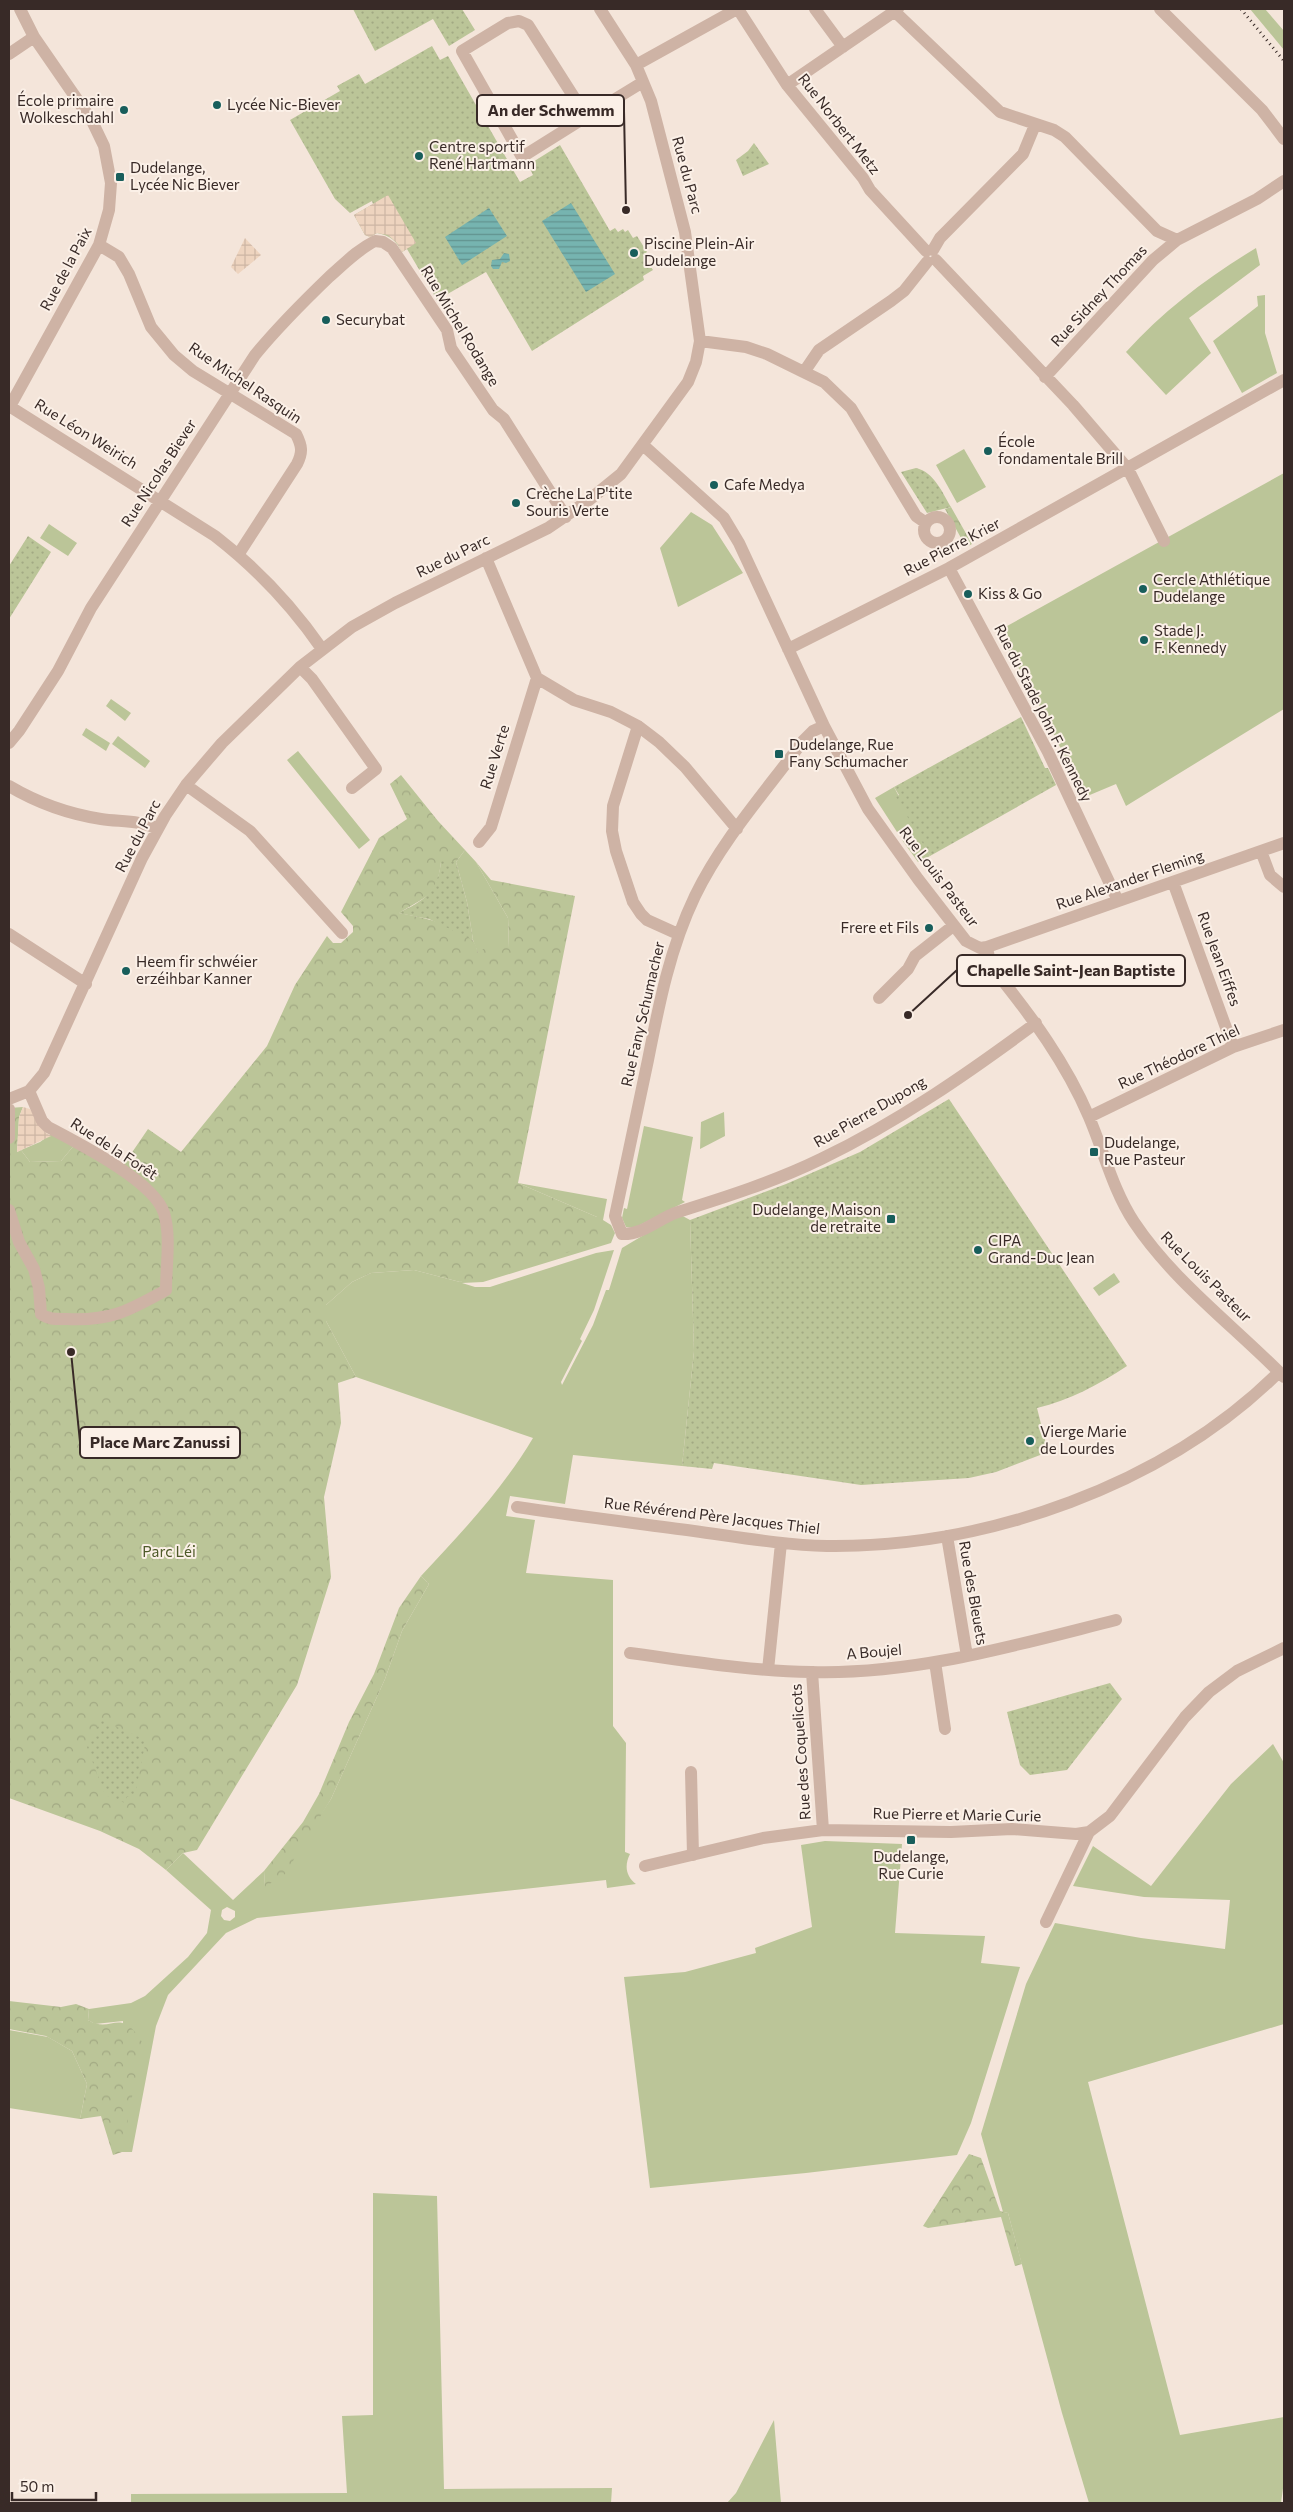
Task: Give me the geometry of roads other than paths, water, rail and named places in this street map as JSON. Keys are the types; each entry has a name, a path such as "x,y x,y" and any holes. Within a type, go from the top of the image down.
{"street":[{"name":"Rue de la Paix","path":"9,407 99,245 107,219 111,183 104,146 92,121 34,36 20,9"},
{"name":"Rue du Parc","path":"29,1091 44,1073 142,858 158,829 186,785 222,743 300,667 352,627 566,517 614,481 688,382 696,362 700,341 685,232 651,101 636,65 600,9"},
{"path":"636,65 738,9"},
{"name":"Rue Norbert Metz","path":"738,9 786,85 863,178 870,190 1045,377 1128,469"},
{"path":"815,9 843,47"},
{"path":"1160,9 1262,110 1284,139"},
{"path":"786,85 895,10 1000,112 1054,130 1065,137 1157,232 1177,240"},
{"path":"589,115 584,114 528,26 519,21 508,23 462,51 522,156 643,82"},
{"path":"9,54 34,36"},
{"path":"804,372 819,350 904,291 930,256 940,238 1023,154 1035,125"},
{"name":"Rue Sidney Thomas","path":"1045,377 1086,335 1152,260 1177,240 1257,199 1284,181"},
{"name":"Rue Michel Rodange","path":"366,246 375,242 383,242 392,248 447,330 451,348 493,410 504,419 566,517"},
{"name":"Rue Michel Rasquin","path":"99,245 119,257 129,274 151,326 174,355 193,371 296,434 302,446 302,454 297,464 238,555"},
{"name":"Rue Nicolas Biever","path":"9,743 58,672 91,608 255,355 279,325 366,246"},
{"path":"700,341 746,347 767,354 824,382 850,408 916,516 926,523"},
{"name":"Rue Pierre Krier","path":"788,649 950,568 1284,380"},
{"name":"Rue Léon Weirich","path":"9,407 162,501 238,555 271,588 322,649"},
{"name":"Rue Louis Pasteur","path":"642,445 724,518 739,542 824,726 868,810 953,926 972,945 987,947 990,962 995,971 1036,1023 1068,1072 1089,1117 1118,1194 1145,1238 1182,1279 1282,1374"},
{"path":"1128,469 1164,541"},
{"path":"486,558 536,678 574,700 611,712 638,726 680,762 737,829"},
{"name":"Rue du Stade John F. Kennedy","path":"950,568 1048,752 1118,901"},
{"path":"300,667 312,679 376,768 352,788"},
{"name":"Rue Verte","path":"479,842 491,827 536,678"},
{"path":"638,726 614,806 612,831 616,851 634,902 641,914 648,920 678,934"},
{"name":"Rue Fany Schumacher","path":"622,1234 615,1216 668,966 678,934 695,895 716,859 737,829 803,740 813,731 824,726"},
{"path":"186,785 250,831 342,933"},
{"path":"9,786 46,804 74,813 101,819 144,822 158,829"},
{"name":"Rue Alexander Fleming","path":"987,947 1284,843"},
{"path":"1261,851 1270,875 1284,887"},
{"name":"Rue Jean Eiffes","path":"1174,882 1234,1047"},
{"path":"879,998 908,969 914,956 953,926"},
{"path":"9,934 86,984"},
{"name":"Rue Pierre Dupong","path":"622,1234 640,1231 675,1213 704,1205 819,1160 900,1117 978,1066 1036,1023"},
{"name":"Rue Théodore Thiel","path":"1089,1117 1234,1047 1284,1030"},
{"path":"9,1099 29,1091"},
{"name":"Rue de la Forêt","path":"9,1210 19,1242 34,1269 39,1288 41,1314 47,1318 94,1320 109,1318 166,1290 166,1228 160,1203 144,1185 48,1127 42,1121 29,1091"},
{"path":"9,1109 9,1138"},
{"name":"Rue Révérend Père Jacques Thiel","path":"517,1507 781,1543 828,1546 877,1544 947,1536 1003,1524 1118,1481 1166,1457 1206,1431 1250,1400 1282,1374"},
{"name":"Rue des Bleuets","path":"947,1536 967,1656"},
{"path":"768,1670 781,1543"},
{"name":"A Boujel","path":"630,1654 768,1670 812,1672 876,1669 967,1656 1116,1620"},
{"path":"1046,1922 1089,1832 1110,1816 1185,1717 1208,1692 1238,1671 1284,1648"},
{"path":"935,1662 945,1729"},
{"name":"Rue des Coquelicots","path":"812,1672 823,1830"},
{"path":"691,1772 692,1855"},
{"name":"Rue Pierre et Marie Curie","path":"645,1866 763,1838 823,1830 951,1832 1012,1829 1068,1834 1089,1832"}],"water":[{"path":"571,203 615,274 586,292 542,221"},
{"path":"489,208 507,236 462,265 445,237"},
{"path":"504,253 509,254 510,261 502,262 499,269 493,269 491,266 492,260 500,259"}],"railway":[{"path":"1241,9 1284,61"}],"place":[{"name":"Lycée Nic-Biever","path":"217,105"},
{"name":"École primaire Wolkeschdahl","path":"124,110"},
{"name":"Centre sportif René Hartmann","path":"419,156"},
{"name":"Dudelange, Lycée Nic Biever","path":"120,177"},
{"name":"An der Schwemm","path":"626,210"},
{"name":"Piscine Plein-Air Dudelange","path":"634,253"},
{"name":"Securybat","path":"326,320"},
{"name":"École fondamentale Brill","path":"988,451"},
{"name":"Cafe Medya","path":"714,485"},
{"name":"Crèche La P'tite Souris Verte","path":"516,503"},
{"name":"Cercle Athlétique Dudelange","path":"1143,589"},
{"name":"Kiss & Go","path":"968,594"},
{"name":"Stade J. F. Kennedy","path":"1144,640"},
{"name":"Dudelange, Rue Fany Schumacher","path":"779,754"},
{"name":"Frere et Fils","path":"929,928"},
{"name":"Heem fir schwéier erzéihbar Kanner","path":"126,971"},
{"name":"Chapelle Saint-Jean Baptiste","path":"908,1015"},
{"name":"Dudelange, Rue Pasteur","path":"1094,1152"},
{"name":"Dudelange, Maison de retraite","path":"891,1219"},
{"name":"CIPA Grand-Duc Jean","path":"978,1250"},
{"name":"Place Marc Zanussi","path":"71,1352"},
{"name":"Vierge Marie de Lourdes","path":"1030,1441"},
{"name":"Dudelange, Rue Curie","path":"911,1840"}],"park label":[{"name":"Parc Léi","path":"169,1552"}]}
